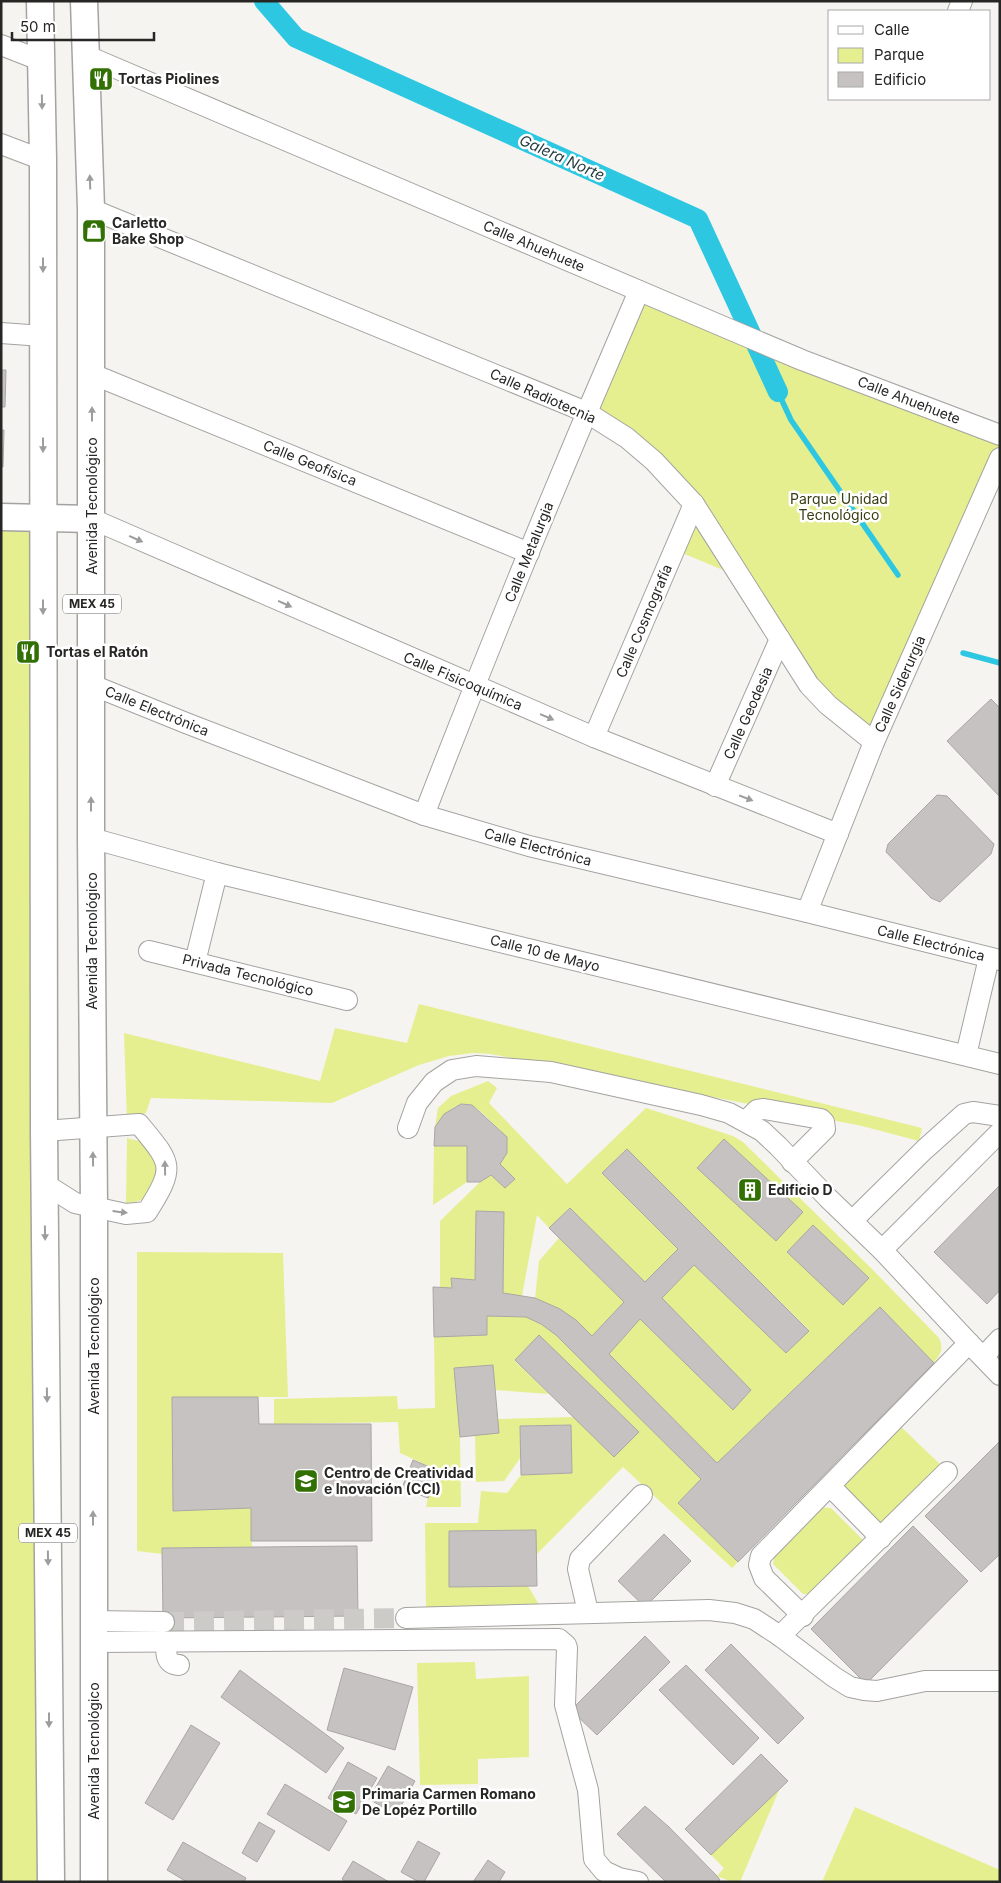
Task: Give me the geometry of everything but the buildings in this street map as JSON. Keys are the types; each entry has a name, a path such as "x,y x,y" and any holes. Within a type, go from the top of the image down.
{"main road":[{"name":"MEX 45","path":"40,1 43,160 44,1131 51,1882"},
{"name":"Avenida Tecnológico","path":"84,1 91,209 92,374 91,838 94,1208 94,1882"},
{"path":"1,517 92,519"}],"street":[{"path":"1,44 42,61"},
{"name":"Calle Ahuehuete","path":"85,55 802,360 993,432"},
{"path":"1,144 43,160"},
{"name":"Calle Radiotecnia","path":"91,209 586,412 627,438 654,461 694,504 797,667 818,694 874,742"},
{"name":"Calle Metalurgia","path":"424,815 474,686 586,412 639,291"},
{"path":"1,333 43,336"},
{"name":"Calle Geofísica","path":"92,374 529,552"},
{"name":"Calle Siderurgia","path":"807,912 874,742 1000,458"},
{"name":"Calle Cosmografía","path":"594,737 694,504"},
{"name":"Calle Fisicoquímica","path":"92,519 594,737 838,834"},
{"name":"Calle Geodesia","path":"715,786 780,640"},
{"name":"Calle Electrónica","path":"92,684 186,723 424,815 529,846 807,912 994,959"},
{"name":"Calle 10 de Mayo","path":"91,838 217,874 1000,1064"},
{"path":"195,962 217,874"},
{"name":"Privada Tecnológico","path":"149,951 347,1000"},
{"path":"966,1055 994,959"},
{"path":"408,1128 417,1103 434,1082 452,1070 476,1066 551,1072 701,1105 729,1113 762,1131 778,1146 882,1250 1000,1375"},
{"path":"746,1121 757,1110 764,1109 821,1119 826,1125 825,1129 792,1162"},
{"path":"852,1221 924,1150 964,1114 973,1112 999,1117"},
{"path":"882,1250 999,1117"},
{"path":"44,1131 138,1124 162,1152 167,1162 164,1183 147,1212 126,1214 75,1203 65,1199 45,1184"},
{"path":"983,1357 1000,1339"},
{"path":"803,1616 764,1578 759,1565 761,1556 969,1343"},
{"path":"780,1636 803,1616 947,1472"},
{"path":"830,1486 881,1538"},
{"path":"588,1612 578,1569 580,1559 642,1495"},
{"path":"406,1618 709,1610 734,1613 754,1619 850,1687 877,1691 925,1681 1000,1681"},
{"path":"93,1632 125,1643 165,1632 559,1639 567,1648 565,1705 588,1790 594,1859 604,1871 619,1878 638,1882"},
{"path":"165,1632 166,1657 174,1664 179,1665"}],"green space":[{"name":"Parque Unidad Tecnológico","path":"641,298 1000,438 1000,451 871,747 808,691 725,558 723,570 675,550 690,513 654,466 588,411"},
{"path":"1,517 43,518 50,1882 1,1882"},
{"path":"419,1004 922,1128 919,1141 862,1126 491,1054 473,1053 449,1056 419,1065 332,1103 151,1098 146,1113 127,1122 124,1033 320,1081 335,1028 407,1043"},
{"path":"488,1081 497,1088 489,1103 567,1184 646,1108 733,1136 743,1142 939,1338 941,1351 934,1363 880,1307 717,1463 609,1354 640,1319 733,1410 751,1390 662,1298 694,1265 785,1352 809,1330 627,1149 603,1174 678,1249 645,1282 570,1208 549,1228 537,1215 522,1296 503,1293 503,1212 476,1211 475,1280 451,1278 452,1288 440,1287 440,1221 480,1182 491,1175 505,1188 515,1179 500,1164 507,1153 507,1137 479,1111 463,1104 446,1114 435,1127 438,1108 451,1096"},
{"path":"127,1138 143,1142 161,1167 153,1187 146,1197 135,1202 126,1203"},
{"path":"434,1146 467,1146 467,1182 433,1205"},
{"path":"559,1238 624,1302 592,1336 565,1314 535,1298 539,1261"},
{"path":"137,1252 283,1253 288,1397 172,1397 173,1511 251,1508 252,1547 162,1548 162,1554 137,1551"},
{"path":"487,1316 526,1317 541,1324 556,1335 701,1479 678,1503 738,1562 732,1568 623,1467 536,1555 536,1530 449,1531 449,1587 528,1586 541,1608 426,1613 425,1523 478,1523 481,1491 507,1493 521,1475 572,1473 570,1425 520,1426 521,1457 504,1481 476,1482 475,1435 498,1433 497,1419 574,1417 614,1457 639,1432 539,1336 515,1361 549,1394 495,1390 454,1368 460,1437 461,1507 426,1507 439,1471 400,1453 398,1422 274,1424 274,1399 397,1396 398,1409 435,1408 434,1337 487,1335"},
{"path":"900,1426 943,1467 881,1527 841,1493 845,1483"},
{"path":"821,1507 831,1508 863,1540 859,1547 811,1594 803,1594 773,1564 775,1554"},
{"path":"475,1662 476,1679 529,1676 529,1757 478,1759 478,1784 420,1785 417,1663"},
{"path":"780,1788 740,1882 732,1882 717,1876 724,1868 711,1855"},
{"path":"855,1807 1000,1870 1000,1882 822,1882"}],"waterway":[{"name":"Galera Norte","path":"264,1 296,38 698,219 778,392"},
{"path":"778,392 791,420 898,575"},
{"path":"963,653 1000,663"}],"tunnel":[{"path":"164,1622 406,1618"}],"place":[{"name":"Tortas Piolines","path":"101,79"},
{"name":"Carletto Bake Shop","path":"94,231"},
{"name":"Tortas el Ratón","path":"28,652"},
{"name":"Edificio D","path":"750,1190"},
{"name":"Centro de Creatividad e Inovación (CCI)","path":"306,1481"},
{"name":"Primaria Carmen Romano De Lopéz Portillo","path":"344,1802"}]}
